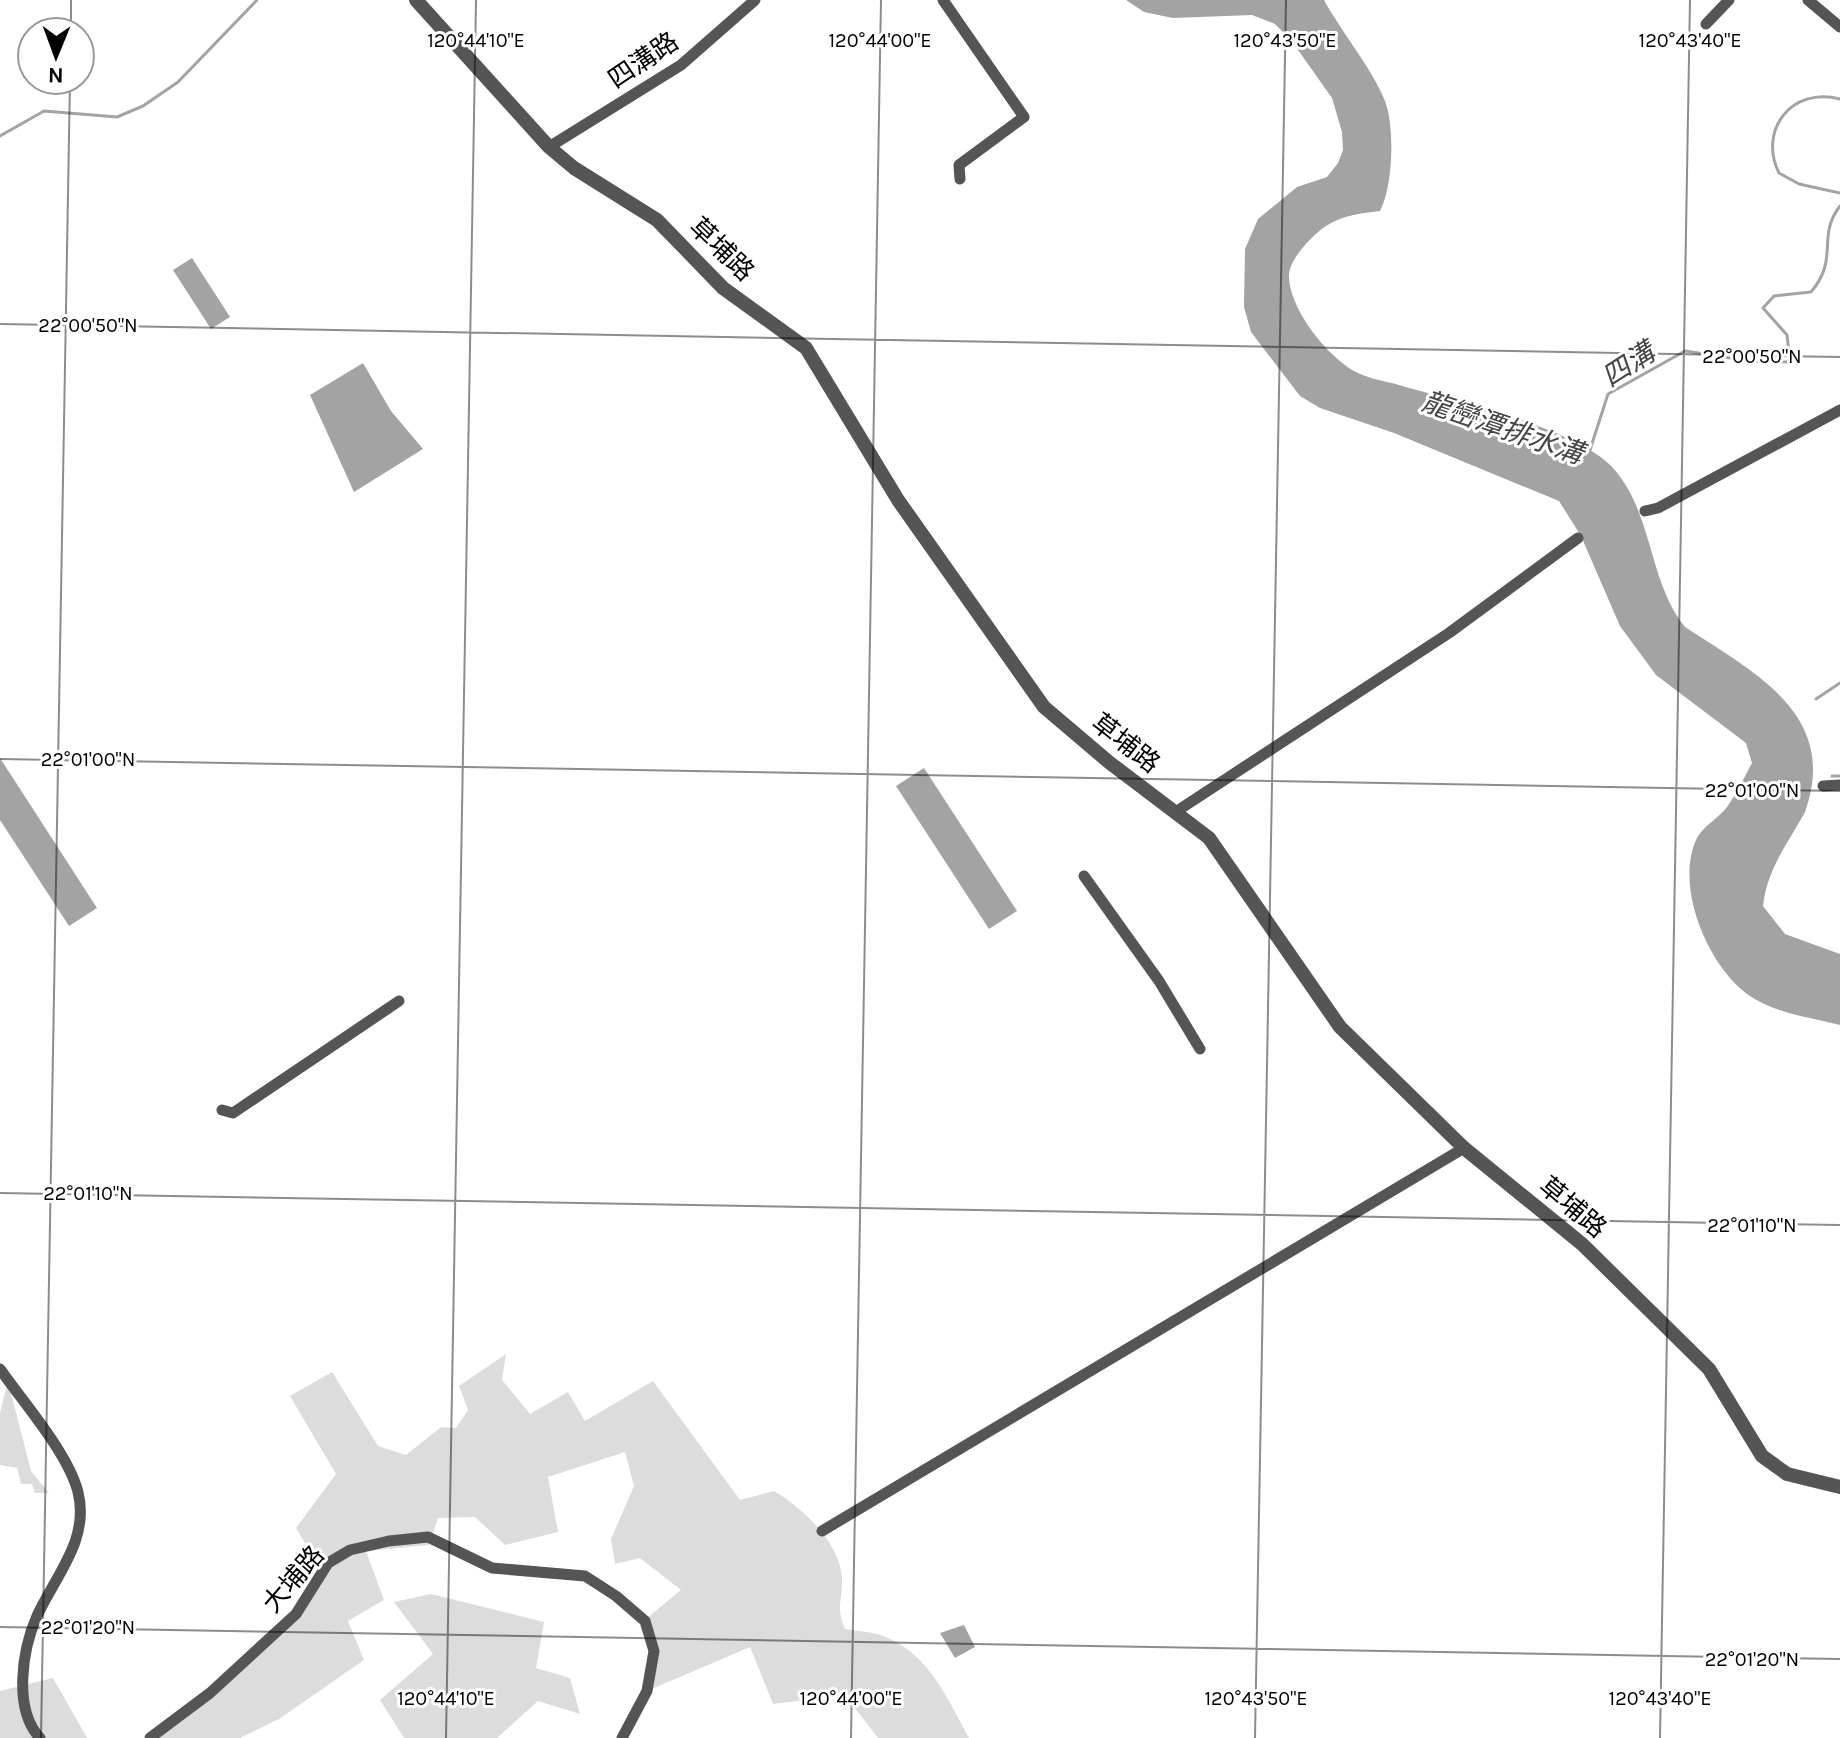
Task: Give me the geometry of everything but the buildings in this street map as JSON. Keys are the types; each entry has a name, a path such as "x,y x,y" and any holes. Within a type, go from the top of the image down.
{"street":[{"name":"草埔路","path":"416,0 549,147 574,168 657,220 723,288 806,348 898,500 1031,692 1110,763 1209,838 1340,1027 1464,1148 1582,1244 1709,1369 1762,1456 1787,1474 1840,1487"},
{"name":"四溝路","path":"549,147 681,65 755,0"},
{"path":"943,0 1024,117 959,165 960,179"},
{"path":"1706,24 1729,0"},
{"path":"1808,0 1840,27"},
{"path":"1645,511 1671,501 1840,410"},
{"path":"1177,811 1449,633 1578,538"},
{"path":"1823,786 1840,785"},
{"path":"1084,876 1159,981 1200,1049"},
{"path":"222,1110 233,1113 399,1001"},
{"path":"822,1531 1464,1148"},
{"path":"0,1369 48,1435 79,1493 78,1538 37,1616 27,1648 25,1711 31,1729 40,1738"},
{"name":"大埔路","path":"150,1738 210,1693 296,1614 328,1563 350,1550 389,1541 428,1537 492,1568 585,1576 616,1596 645,1621 654,1651 647,1691 622,1738"}],"shaded area":[{"path":"506,1354 502,1380 530,1414 568,1392 585,1421 653,1381 740,1500 774,1491 797,1507 818,1528 828,1540 840,1566 840,1609 845,1629 883,1636 915,1656 936,1680 969,1738 878,1738 845,1695 773,1704 750,1647 647,1691 652,1656 641,1623 681,1590 640,1558 615,1564 611,1539 634,1486 625,1452 548,1477 558,1532 505,1545 475,1517 438,1518 429,1545 366,1551 384,1600 348,1621 364,1660 279,1719 240,1738 155,1738 292,1621 323,1573 296,1528 336,1474 290,1396 332,1372 378,1446 406,1455 441,1427 456,1428 468,1410 459,1386"},
{"path":"8,1381 31,1471 49,1493 35,1493 32,1484 21,1484 17,1468 0,1465 0,1413"},
{"path":"431,1594 544,1622 536,1668 570,1678 580,1714 538,1701 497,1738 404,1738 380,1700 433,1654 394,1602"},
{"path":"53,1678 87,1738 0,1738 0,1691"}],"water":[{"name":"龍巒潭排水溝","path":"1126,0 1324,0 1373,76 1385,101 1390,126 1390,173 1380,211 1348,216 1330,223 1314,236 1292,263 1289,272 1291,289 1303,318 1335,357 1358,373 1481,407 1543,428 1595,453 1613,468 1636,505 1664,589 1685,627 1762,679 1784,700 1800,722 1811,748 1813,778 1805,812 1773,869 1763,906 1785,934 1840,954 1840,1025 1768,1006 1747,994 1732,981 1708,944 1692,900 1689,878 1691,857 1697,838 1727,807 1752,763 1746,743 1656,675 1620,626 1581,536 1559,501 1394,433 1320,408 1300,396 1251,332 1244,307 1245,249 1258,219 1297,187 1327,177 1338,163 1343,150 1342,132 1332,98 1291,40 1275,24 1252,15 1173,18 1144,12"},
{"path":"192,258 230,317 211,329 173,270"},
{"path":"363,363 391,411 423,449 354,492 310,395"},
{"path":"0,758 97,908 69,926 0,820"},
{"path":"924,768 1017,911 989,929 896,786"},
{"path":"964,1625 975,1647 955,1658 940,1633"}],"waterway":[{"path":"0,136 44,111 117,117 143,106 178,82 257,0"},
{"name":"四溝","path":"1840,99 1807,99 1794,106 1783,115 1773,142 1779,173 1799,184 1840,193"},
{"name":"四溝","path":"1589,453 1608,394 1685,351 1750,361 1790,362 1787,335 1763,308 1774,296 1811,292 1824,269 1829,228 1840,206"},
{"path":"1816,699 1840,683"},
{"path":"1832,776 1840,776"}]}
